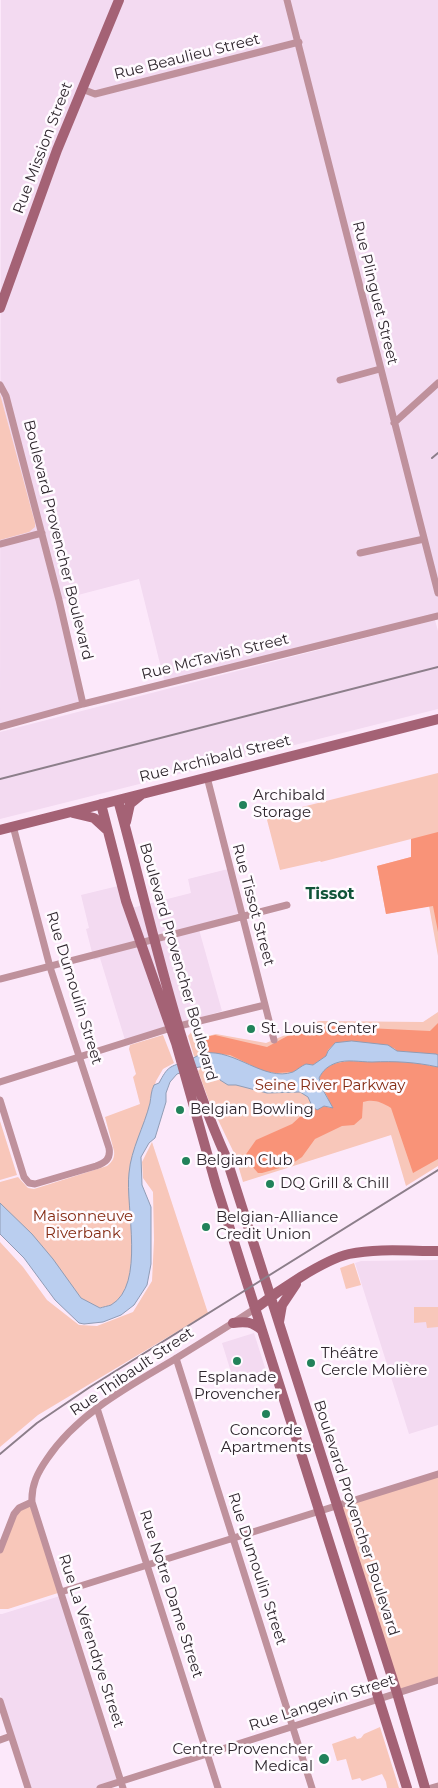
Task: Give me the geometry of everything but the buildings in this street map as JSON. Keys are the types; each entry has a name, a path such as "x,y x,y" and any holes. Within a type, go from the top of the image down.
{"main road":[{"name":"Rue Mission Street","path":"0,308 54,159 119,0"},
{"name":"Rue Archibald Street","path":"0,830 438,719"},
{"path":"126,828 130,804 147,792"},
{"name":"Boulevard Provencher Boulevard","path":"118,800 179,1042 205,1123 219,1193 407,1788"},
{"name":"Boulevard Provencher Boulevard","path":"101,804 126,901 140,944 175,1027"},
{"path":"66,812 91,816 101,823 108,832"},
{"name":"Boulevard Provencher Boulevard","path":"205,1123 226,1158 397,1693 425,1788"},
{"path":"256,1308 299,1279 337,1258 372,1252 438,1251"},
{"path":"279,1325 282,1304 299,1279"},
{"path":"233,1323 248,1322 262,1330"}],"street":[{"name":"Rue Plinguet Street","path":"288,0 438,593"},
{"name":"Rue Beaulieu Street","path":"82,89 95,94 298,42"},
{"path":"340,380 380,369"},
{"path":"394,423 438,383"},
{"name":"Boulevard Provencher Boulevard","path":"0,385 6,396 42,533 83,704"},
{"path":"0,544 42,533"},
{"path":"360,553 424,539"},
{"name":"Rue McTavish Street","path":"0,727 83,704 438,616"},
{"name":"Rue Tissot Street","path":"207,778 274,1040"},
{"name":"Rue Dumoulin Street","path":"0,1100 24,1177 29,1184 35,1184 96,1166 104,1163 109,1157 109,1148 81,1057 50,967 13,826"},
{"path":"0,979 287,906"},
{"path":"0,1082 175,1027 265,1005"},
{"name":"Rue Thibault Street","path":"32,1502 32,1492 36,1477 53,1450 75,1426 97,1408 256,1308"},
{"name":"Rue Dumoulin Street","path":"176,1358 312,1788"},
{"name":"Rue Notre Dame Street","path":"97,1408 218,1788"},
{"path":"61,1592 438,1474"},
{"path":"0,1550 14,1514 19,1508 32,1502"},
{"name":"Rue La Vérendrye Street","path":"32,1502 122,1785"},
{"name":"Rue Langevin Street","path":"100,1788 122,1785 207,1754 438,1680"},
{"path":"0,1701 28,1788"},
{"path":"0,1740 11,1736"},
{"path":"431,1788 438,1786"}],"shaded area":[{"path":"1,0 438,0 438,616 165,684 139,579 59,600 83,704 0,727"},
{"path":"435,620 438,631 438,709 0,819 0,732"},
{"path":"232,868 243,912 198,926 222,1011 125,1040 100,958 94,960 86,929 89,928 81,895 118,886 124,910 191,893 188,879"},
{"path":"438,1260 438,1425 409,1434 355,1263 361,1261"},
{"path":"254,1333 267,1374 235,1385 222,1343"},
{"path":"60,1596 121,1782 100,1788 28,1788 0,1694 0,1614"}],"green space":[{"path":"0,394 35,527 29,532 0,540"},
{"path":"438,773 438,956 429,906 386,914 377,866 411,857 411,839 321,862 280,870 266,816"},
{"path":"438,832 438,932 433,906 386,914 377,866 411,857 411,839"},
{"name":"Seine River Parkway","path":"438,1012 438,1166 406,1186 391,1135 243,1182 235,1155 209,1101 198,1071 200,1069 188,1036 193,1030 204,1037 216,1034 266,1043 319,1021 423,1022"},
{"path":"438,1023 438,1055 397,1051 394,1048 352,1041 335,1043 328,1050 326,1056 313,1065 306,1064 293,1072 276,1073 263,1071 230,1055 203,1053 201,1038 215,1035 267,1047 293,1033 324,1026 430,1031"},
{"name":"Maisonneuve Riverbank","path":"163,1035 174,1063 163,1069 156,1081 131,1174 135,1263 126,1293 110,1308 88,1307 0,1206 0,1182 18,1177 28,1188 34,1189 107,1166 114,1158 114,1151 105,1117 140,1104 133,1077 136,1074 129,1049 130,1045"},
{"path":"385,1060 414,1062 438,1067 438,1159 413,1173 391,1108 374,1101 363,1102 362,1118 354,1125 342,1126 315,1139 302,1157 290,1165 258,1173 244,1157 256,1140 292,1124 312,1106 317,1110 324,1106 330,1108 328,1098 319,1081 322,1072 328,1067 337,1063"},
{"path":"0,1121 17,1175 0,1180"},
{"path":"152,1142 208,1313 38,1415 0,1447 0,1242 23,1267 47,1300 79,1325 97,1326 133,1312 152,1281 154,1240 153,1192 143,1178 142,1162"},
{"path":"354,1263 361,1285 346,1289 340,1268"},
{"path":"414,1307 438,1307 438,1327 427,1328 426,1322 414,1323"},
{"path":"438,1474 438,1680 397,1693 336,1505"},
{"path":"32,1502 61,1592 8,1609 0,1609 0,1550 14,1514"},
{"path":"380,1727 399,1788 387,1788 382,1774 362,1781 360,1778 352,1780 346,1759 337,1761 332,1744 355,1736 357,1739 361,1738 364,1734"}],"water":[{"path":"352,1041 388,1045 397,1051 436,1054 438,1055 438,1067 397,1062 349,1061 336,1063 326,1069 319,1078 333,1108 324,1106 317,1110 312,1106 308,1097 300,1092 267,1093 236,1085 228,1085 220,1080 213,1069 209,1067 199,1067 177,1074 170,1082 155,1138 149,1143 141,1157 142,1185 151,1207 151,1264 147,1285 134,1305 121,1315 103,1322 79,1323 55,1300 24,1258 0,1234 0,1203 32,1234 81,1298 100,1308 111,1305 122,1295 128,1281 131,1263 129,1173 132,1155 150,1103 153,1087 159,1083 167,1070 204,1053 216,1053 271,1073 282,1074 293,1072 306,1064 313,1065 326,1056 335,1043"}],"railway":[{"path":"432,458 438,453"},
{"path":"0,779 438,667"},
{"path":"0,1454 37,1423 90,1387 438,1170"}],"place":[{"name":"Archibald Storage","path":"243,805"},
{"name":"St. Louis Center","path":"251,1029"},
{"name":"Belgian Bowling","path":"180,1110"},
{"name":"Belgian Club","path":"186,1161"},
{"name":"DQ Grill & Chill","path":"270,1184"},
{"name":"Belgian-Alliance Credit Union","path":"206,1227"},
{"name":"Esplanade Provencher","path":"237,1361"},
{"name":"Théâtre Cercle Molière","path":"311,1363"},
{"name":"Concorde Apartments","path":"266,1414"},
{"name":"Centre Provencher Medical","path":"324,1759"}],"district":[{"name":"Tissot","path":"330,894"}]}
